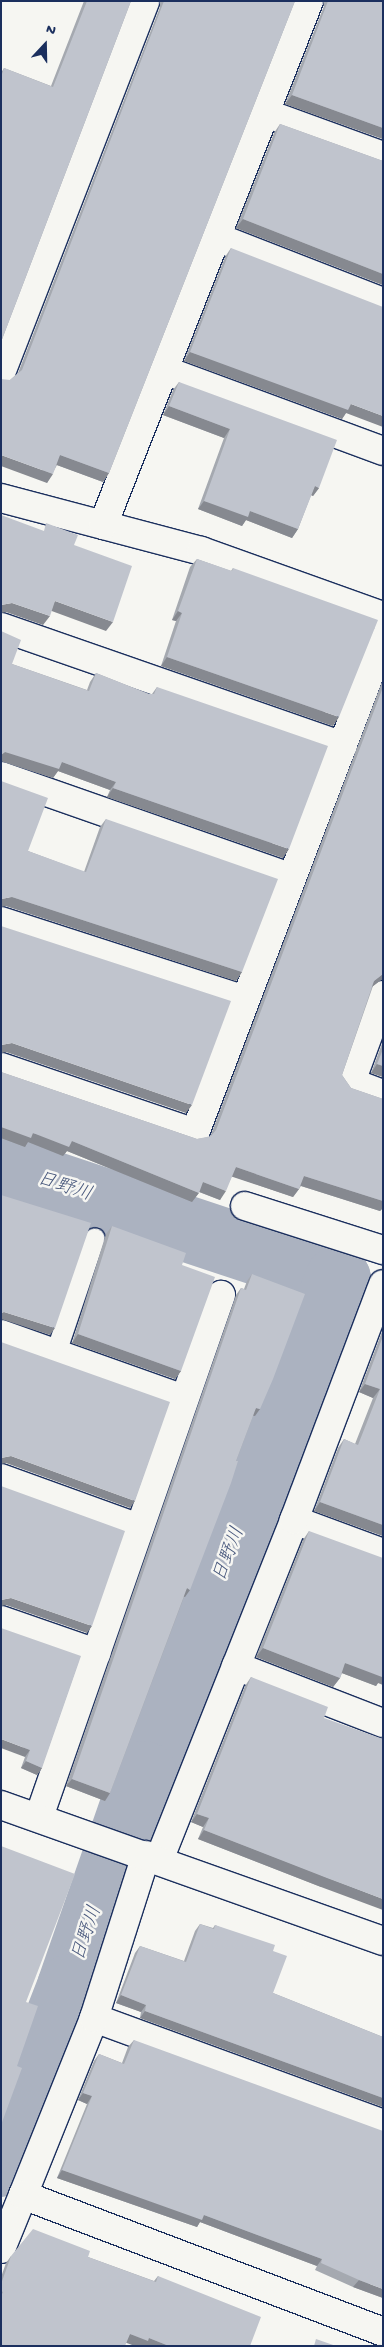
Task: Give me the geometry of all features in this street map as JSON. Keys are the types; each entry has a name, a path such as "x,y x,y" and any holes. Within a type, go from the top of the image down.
{"street":[{"path":"1,373 145,1"},
{"path":"103,525 309,1"},
{"path":"265,113 383,156"},
{"path":"216,237 383,302"},
{"path":"164,370 383,451"},
{"path":"1,498 201,551 383,616"},
{"path":"1,627 343,746"},
{"path":"1,1067 195,1133 383,639"},
{"path":"1,776 292,878"},
{"path":"1,921 245,1000"},
{"path":"383,995 351,1082 383,1094"},
{"path":"246,1206 383,1250"},
{"path":"1,2249 94,2018 153,1858 236,1666 294,1520 383,1284"},
{"path":"38,1817 221,1295"},
{"path":"1,1334 184,1399"},
{"path":"1,1478 140,1528"},
{"path":"294,1520 383,1553"},
{"path":"1,1620 96,1653"},
{"path":"236,1666 383,1723"},
{"path":"1,1805 383,1942"},
{"path":"94,2018 383,2124"},
{"path":"23,2195 383,2332"}],"lane":[{"path":"56,1353 95,1238"}],"building":[{"path":"87,1 131,1 1,342 1,77 4,68 53,87"},
{"path":"164,1 295,1 109,473 60,455 53,474 1,455 1,379 10,380 22,370"},
{"path":"328,1 383,1 383,128 292,95"},
{"path":"280,124 383,161 383,274 243,219"},
{"path":"231,248 383,307 383,416 351,404 348,410 190,352"},
{"path":"179,382 337,440 319,488 315,486 298,529 250,511 248,517 204,501 230,429 169,406"},
{"path":"1,515 44,531 46,523 78,535 74,545 132,566 113,622 55,601 50,616 12,603 1,605"},
{"path":"197,559 232,571 233,568 378,620 339,717 167,657 182,613 178,611"},
{"path":"1,631 21,640 12,664 89,691 96,673 149,694 154,694 157,687 328,746 289,849 113,788 116,782 62,762 59,769 5,752 1,755"},
{"path":"383,687 383,974 374,981 342,1075 351,1088 383,1099 383,1201 304,1176 299,1189 236,1167 226,1191 203,1182 199,1193 72,1141 69,1147 33,1133 31,1138 1,1127 1,1072 197,1139 211,1136 216,1130"},
{"path":"1,781 48,798 28,851 86,872 106,819 278,879 242,972 12,897 1,899"},
{"path":"1,926 231,1001 192,1105 12,1043 1,1045"},
{"path":"383,1049 383,1066 377,1064"},
{"path":"1,1195 91,1223 55,1328 4,1312 1,1313"},
{"path":"112,1226 186,1253 182,1265 215,1277 181,1371 78,1334"},
{"path":"252,1274 305,1294 273,1379 260,1409 256,1408 236,1461 238,1461 231,1483 190,1590 187,1588 110,1793 72,1779 241,1288 246,1290"},
{"path":"383,1336 383,1525 320,1502 344,1439 358,1445 380,1389 365,1384"},
{"path":"1,1342 170,1402 135,1501 11,1456 1,1458"},
{"path":"1,1486 125,1531 92,1626 11,1598 1,1600"},
{"path":"309,1531 383,1558 382,1677 345,1663 340,1678 263,1648"},
{"path":"1,1628 81,1656 42,1768 26,1761 30,1750 1,1739"},
{"path":"251,1677 328,1707 324,1718 383,1739 383,1899 204,1830 209,1818 197,1814"},
{"path":"1,1846 75,1874 26,2002 38,2006 17,2066 22,2068 1,2125"},
{"path":"200,1924 214,1929 215,1925 275,1945 273,1951 287,1956 273,1993 383,2037 383,2098 145,2011 146,2005 121,1995 140,1946 186,1962"},
{"path":"134,2040 383,2131 383,2289 321,2263 322,2259 204,2215 202,2220 62,2170 92,2096 83,2093 99,2054 124,2064"},
{"path":"33,2229 90,2251 88,2257 156,2282 158,2276 261,2317 250,2346 169,2346 149,2338 148,2341 130,2334 125,2346 1,2346 1,2296 3,2292 1,2291 1,2284 11,2256"},
{"path":"316,2339 336,2346 314,2346"}],"waterway":[{"name":"日野川","path":"1,1167 338,1279 144,1774 70,1987 1,2164"}]}
